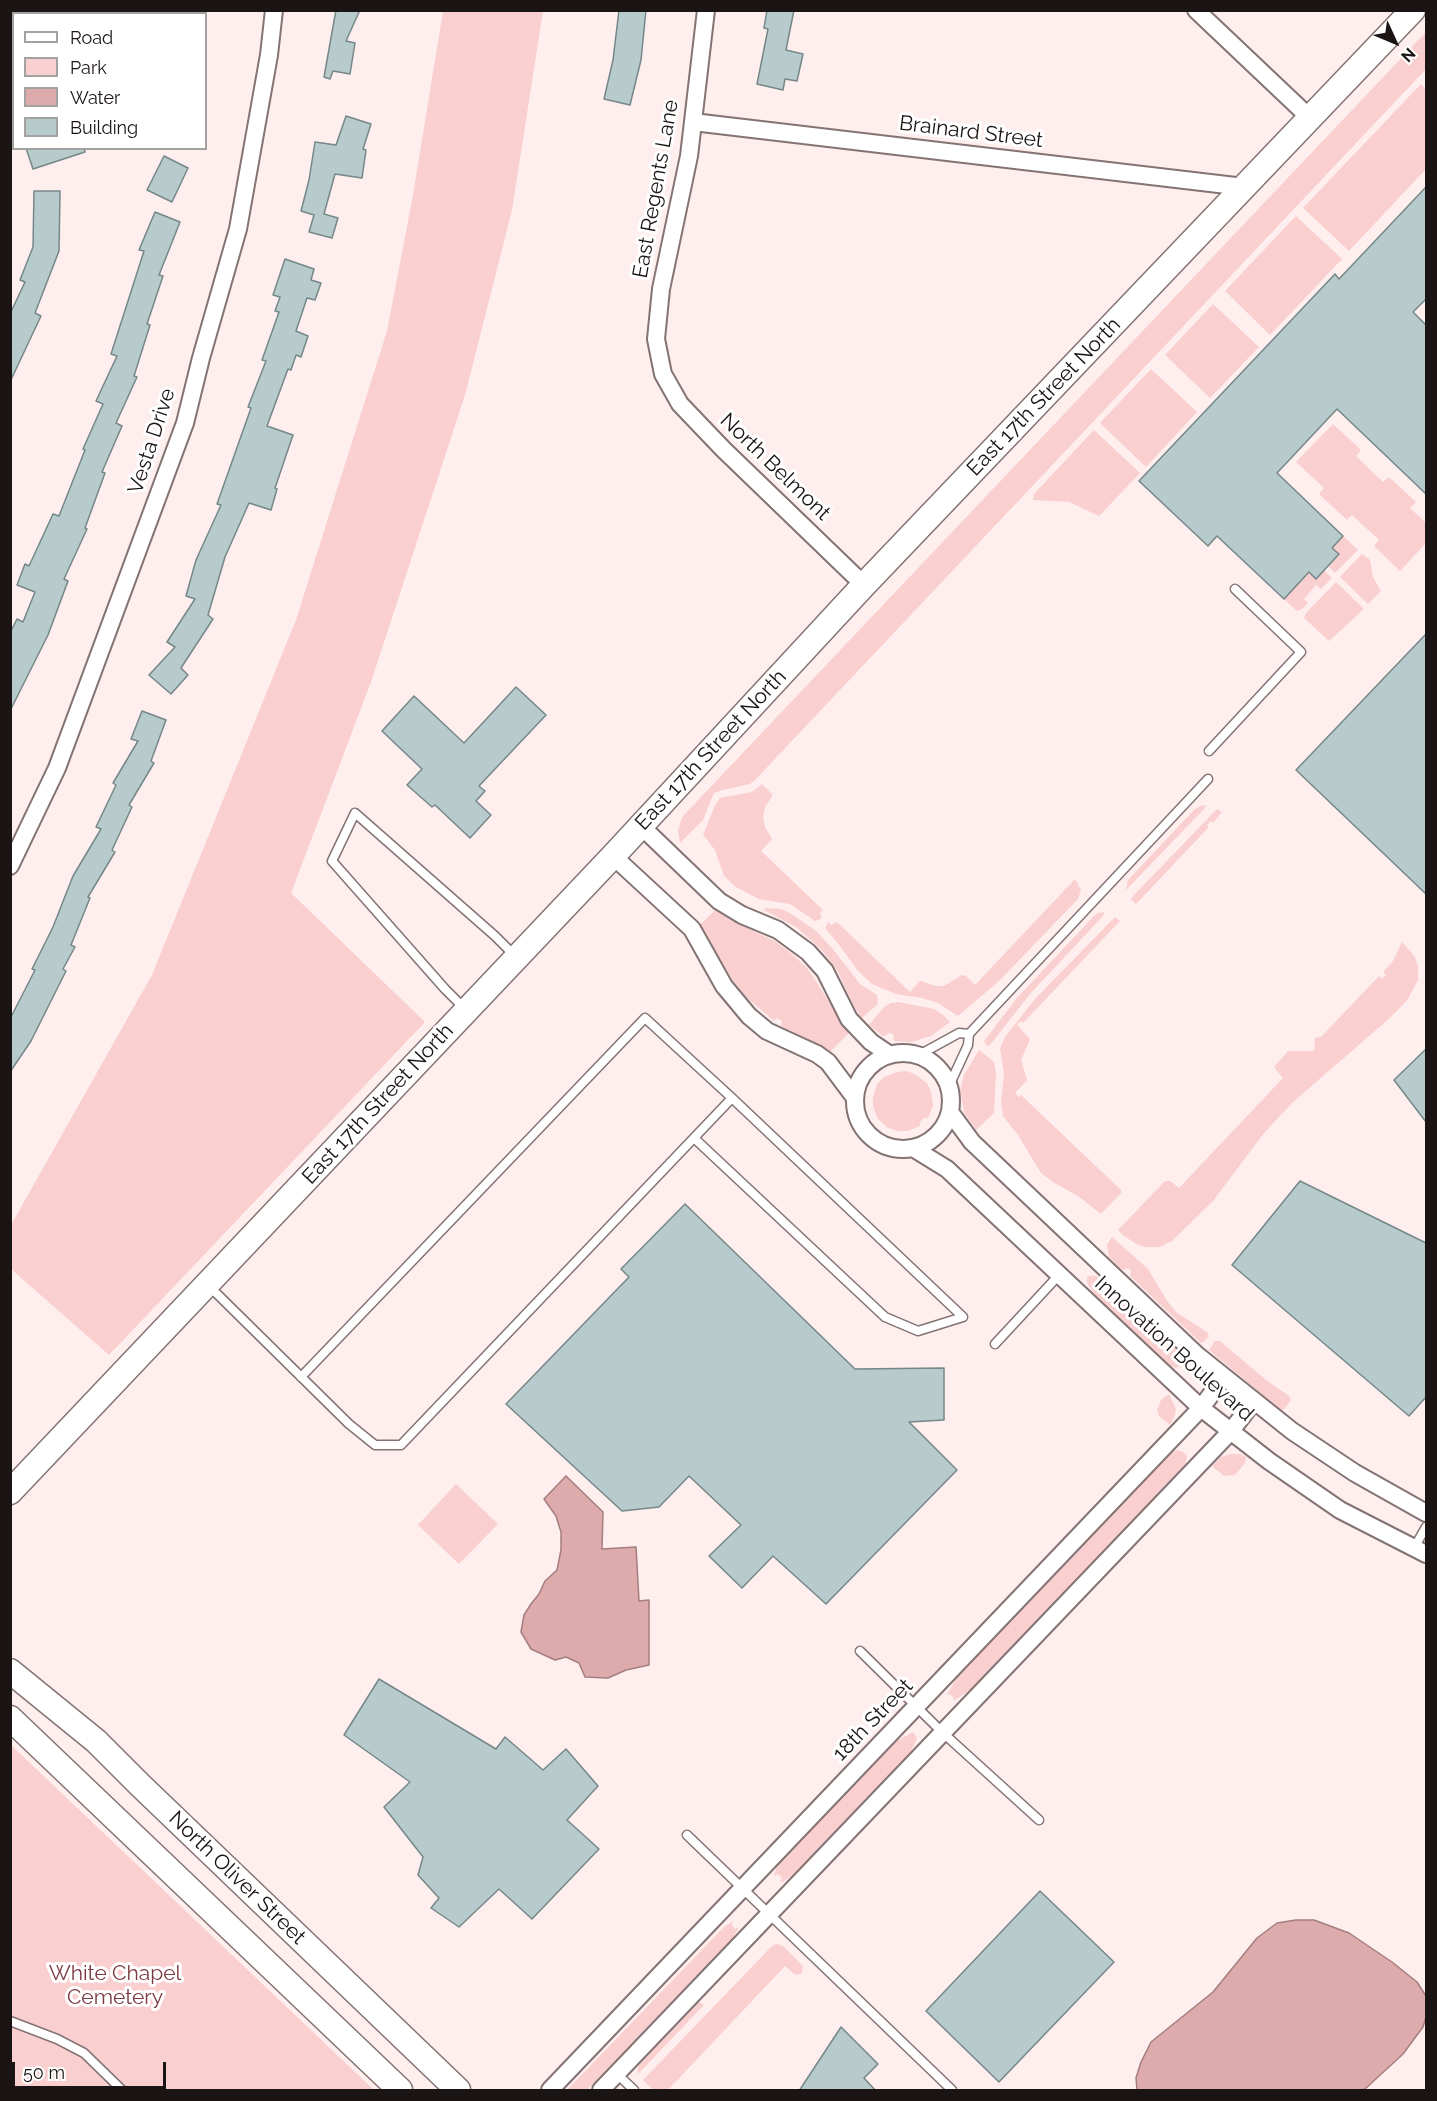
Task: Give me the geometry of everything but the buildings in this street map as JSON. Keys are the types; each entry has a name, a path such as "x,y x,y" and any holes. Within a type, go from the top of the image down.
{"street":[{"name":"East Regents Lane","path":"663,374 656,339 661,289 689,156 706,10"},
{"path":"1196,10 1310,118"},
{"name":"East 17th Street North","path":"10,1492 613,856 864,585 1413,10"},
{"name":"Vesta Drive","path":"10,866 57,768 185,423 238,229 269,55 273,11"},
{"name":"Brainard Street","path":"693,122 1244,187"},
{"name":"North Belmont","path":"663,374 680,404 864,585"},
{"path":"641,826 719,901 742,915 778,930 808,952 825,971 849,1019 871,1042 890,1055"},
{"name":"Innovation Boulevard","path":"613,856 692,929 724,986 749,1016 767,1031 817,1054 828,1062 855,1098 856,1112 862,1126 871,1137 884,1145 898,1149 913,1148 947,1169 1201,1408 1304,1486 1340,1510 1420,1551"},
{"path":"855,1098 862,1075 879,1059 909,1053 919,1055 938,1067 950,1086 950,1112 945,1125 937,1135 913,1148"},
{"name":"Innovation Boulevard","path":"950,1112 973,1143 1197,1355 1292,1431 1354,1473 1426,1513"},
{"name":"18th Street","path":"550,2091 1201,1408 1224,1377"},
{"path":"601,2091 1231,1431 1254,1401"},
{"name":"North Oliver Street","path":"10,1671 96,1741 458,2091"},
{"name":"North Oliver Street","path":"10,1718 400,2091"}],"lane":[{"path":"1209,751 1301,652 1235,589"},
{"path":"950,1086 968,1045 969,1034 1208,779"},
{"path":"467,1010 445,989 332,861 355,813 516,957"},
{"path":"301,1377 645,1018 963,1317 918,1331 885,1317 694,1138"},
{"path":"919,1055 959,1033 969,1034"},
{"path":"207,1285 349,1424 375,1445 401,1444 732,1098"},
{"path":"995,1344 1059,1275"},
{"path":"1420,1551 1426,1527"},
{"path":"860,1651 916,1708 1039,1820"},
{"path":"687,1835 952,2091"},
{"path":"10,2021 57,2039 84,2053 122,2091"},
{"path":"617,2074 634,2091"}],"green space":[{"path":"443,11 543,11 512,210 465,395 371,682 291,893 425,1022 109,1355 11,1269 11,1225 152,975 296,620 387,331 413,195"},
{"path":"1426,32 1426,69 755,780 750,784 714,793 703,820 680,843 678,831 684,815"},
{"path":"1421,84 1426,90 1426,169 1349,251 1303,208"},
{"path":"1296,216 1342,259 1270,335 1225,291"},
{"path":"1213,304 1259,347 1210,398 1165,355"},
{"path":"1151,369 1197,412 1146,467 1100,423"},
{"path":"1333,424 1361,450 1356,456 1383,482 1389,477 1416,502 1410,508 1426,523 1426,543 1400,571 1374,546 1379,540 1352,515 1347,520 1319,494 1324,488 1296,462"},
{"path":"1094,430 1140,473 1099,516 1069,502 1033,500 1034,494"},
{"path":"1343,536 1358,550 1335,573 1328,566 1339,554 1332,548"},
{"path":"1362,554 1370,560 1373,577 1381,591 1368,604 1340,577"},
{"path":"1324,570 1332,578 1321,589 1316,585 1304,599 1308,603 1302,609 1297,611 1284,599 1309,572 1316,579"},
{"path":"1336,582 1364,609 1329,641 1304,618 1306,613"},
{"path":"762,784 773,795 765,807 763,816 765,827 772,839 761,851 823,910 819,920 815,921 790,904 759,899 736,887 724,876 715,850 703,835 720,798 752,792"},
{"path":"1206,805 1126,890 1128,880 1194,810"},
{"path":"1217,809 1222,812 1213,823 1211,821 1207,825 1209,827 1136,904 1131,899 1135,894"},
{"path":"1075,879 1081,890 1078,899 1000,980 958,1016 938,1003 896,994 872,984 858,971 825,928 828,922 831,925 837,922 910,992 920,981 944,986 962,975 975,985"},
{"path":"765,908 781,909 790,913 816,931 860,984 877,995 878,1004 862,1018 837,970 821,949 796,927 764,910"},
{"path":"715,910 776,942 808,969 849,1033 830,1052 781,1026 782,1021 777,1018 774,1021 745,996 700,925"},
{"path":"1105,912 1030,994 987,1046 984,1041 1017,998 1094,916"},
{"path":"1115,917 1120,921 1023,1023 1021,1021 1017,1025 1030,1039 1021,1060 1027,1080 1015,1093 1019,1097 1021,1095 1121,1190 1121,1193 1101,1214 1078,1196 1041,1173 1018,1135 1003,1116 1001,1102 1004,1074 1000,1048 1005,1037 1034,1000"},
{"path":"1402,942 1415,957 1418,966 1418,980 1408,999 1391,1017 1293,1102 1264,1133 1213,1201 1172,1241 1160,1247 1146,1247 1124,1236 1118,1230 1165,1181 1170,1181 1179,1188 1283,1078 1274,1067 1288,1051 1314,1051 1315,1038 1321,1037 1379,976 1382,979 1386,975 1383,972 1393,961"},
{"path":"899,1002 934,1009 950,1022 931,1036 911,1042 894,1041 893,1034 888,1033 883,1036 869,1025 884,1007"},
{"path":"979,1050 994,1062 996,1074 994,1113 976,1130 964,1112 960,1090 964,1075"},
{"path":"907,1071 927,1083 933,1105 928,1118 920,1122 920,1126 908,1131 898,1131 888,1128 878,1119 873,1107 873,1097 877,1084 884,1077"},
{"path":"1112,1237 1148,1269 1177,1313 1207,1332 1209,1336 1205,1341 1201,1343 1130,1276 1131,1271 1128,1268 1122,1270 1109,1257 1107,1245"},
{"path":"1089,1276 1096,1276 1109,1284 1169,1341 1167,1345 1171,1349 1175,1347 1181,1353 1182,1364 1176,1368 1166,1364 1097,1298 1087,1283"},
{"path":"1215,1341 1220,1341 1266,1380 1289,1396 1291,1400 1286,1407 1282,1411 1209,1350"},
{"path":"1169,1394 1176,1409 1170,1425 1159,1416 1157,1410 1161,1400"},
{"path":"1177,1450 1187,1456 1185,1465 970,1690 953,1701 954,1698 950,1694 947,1695 957,1677 1171,1453"},
{"path":"1231,1454 1246,1457 1245,1463 1235,1475 1224,1476 1212,1466 1221,1457"},
{"path":"456,1484 498,1524 459,1564 418,1525"},
{"path":"913,1732 917,1738 911,1752 795,1873 780,1882 782,1878 778,1874 774,1876 777,1865 895,1742"},
{"name":"White Chapel Cemetery","path":"11,1745 374,2090 11,2090"},
{"path":"733,1921 732,1925 735,1929 739,1927 733,1938 587,2090 567,2090 724,1927"},
{"path":"773,1945 783,1946 803,1966 802,1973 794,1974 785,1966 668,2090 653,2090 643,2080"},
{"path":"699,2002 704,2005 638,2074 638,2066"}],"water":[{"path":"566,1476 603,1512 602,1549 636,1547 639,1601 649,1600 649,1665 626,1670 608,1678 585,1677 579,1663 566,1657 555,1660 531,1649 521,1632 524,1615 545,1581 557,1570 561,1550 561,1532 556,1516 544,1499"},
{"path":"1314,1920 1349,1933 1417,1982 1426,1996 1426,2017 1423,2027 1403,2054 1365,2089 1360,2090 1137,2090 1136,2078 1151,2042 1213,1992 1257,1938 1277,1923"}]}
